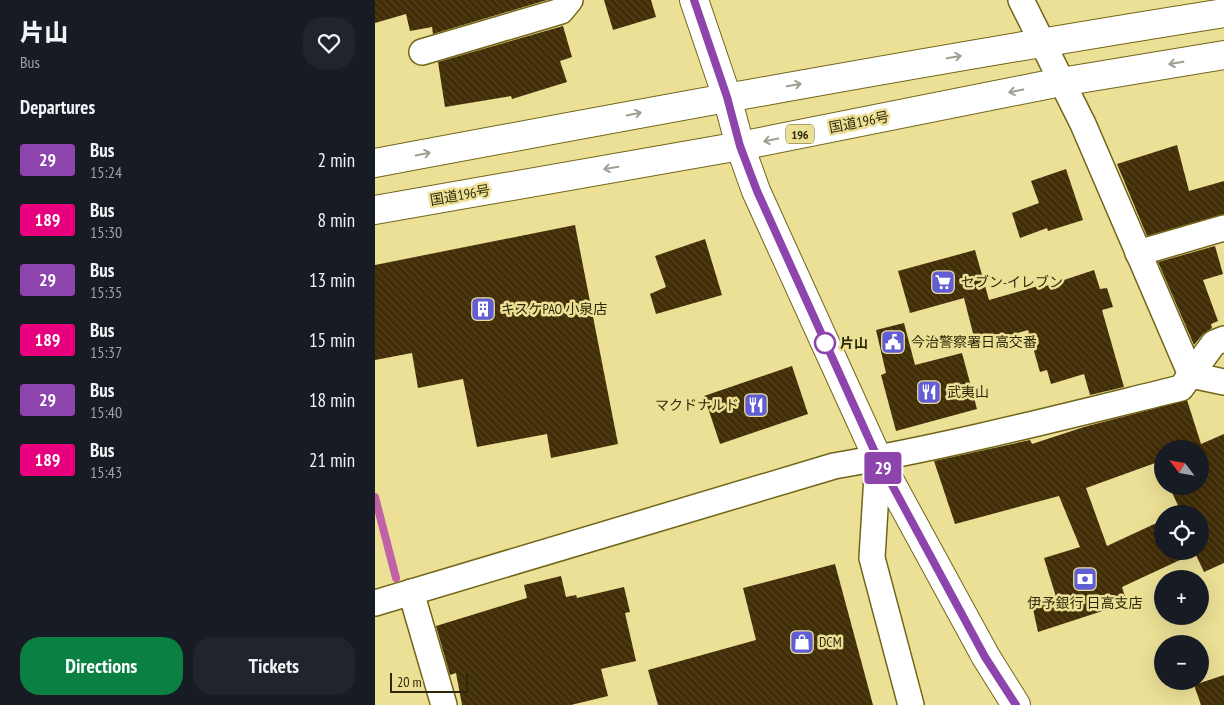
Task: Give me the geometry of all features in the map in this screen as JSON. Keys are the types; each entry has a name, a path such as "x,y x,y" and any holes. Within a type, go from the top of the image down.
{"highway":[{"path":"694,0 727,97 740,146 757,191 878,459 985,657 1016,705"},
{"path":"375,163 727,97 1042,42 1224,13"},
{"name":"国道196号","path":"375,210 740,146 1061,82 1224,55"}],"street":[{"path":"422,52 561,11 571,0"},
{"path":"1021,0 1083,124 1191,375"},
{"path":"1138,253 1224,228"},
{"path":"375,603 834,466 878,459 1017,428 1181,388 1214,343 1224,339"},
{"path":"1191,375 1224,382"},
{"path":"878,459 872,558 911,705"},
{"path":"411,592 444,705"}],"building":[{"path":"375,0 547,0 433,34 432,27 410,31 406,14 375,23"},
{"path":"604,0 651,0 656,17 613,30"},
{"path":"563,26 572,57 560,61 567,82 512,99 511,96 445,107 438,62"},
{"path":"1177,145 1189,191 1224,181 1224,214 1147,236 1117,164"},
{"path":"1066,169 1083,220 1048,231 1047,228 1020,238 1012,213 1039,203 1031,181"},
{"name":"キスケPAO 小泉店","path":"575,225 618,444 551,458 547,434 477,447 463,379 418,388 412,353 375,360 375,265"},
{"path":"705,239 722,295 656,314 650,294 666,287 655,256"},
{"path":"1215,246 1223,274 1203,280 1218,321 1211,324 1212,328 1203,334 1194,345 1158,262"},
{"path":"975,250 989,300 1045,284 1046,286 1094,270 1100,289 1107,288 1113,307 1102,310 1124,387 1090,395 1084,374 1051,384 1047,370 1040,372 1028,330 976,345 964,298 910,313 898,271"},
{"name":"武夷山","path":"904,323 915,365 962,353 977,409 896,431 881,375 886,373 876,330"},
{"name":"マクドナルド","path":"792,366 808,414 720,444 704,396"},
{"path":"1187,400 1200,440 1154,440 1154,463 1086,488 1107,546 1154,524 1154,560 1180,560 1158,570 1154,570 1154,572 1122,587 1127,603 1038,632 1033,609 1057,600 1044,558 1080,547 1059,496 955,524 934,461 1030,440 1032,444 1084,427"},
{"path":"1224,434 1224,563 1208,570 1203,570 1198,560 1209,560 1209,505 1178,505 1173,495 1209,495 1209,441"},
{"name":"DCM","path":"835,564 873,705 658,705 648,670 756,640 743,588"},
{"path":"561,576 566,597 576,595 577,598 624,587 630,612 625,613 636,661 601,669 608,696 571,705 462,705 456,673 450,675 436,626 527,598 524,585"},
{"path":"1224,675 1224,705 1201,705 1196,690 1209,690 1209,680"}],"waterway":[{"path":"375,497 396,578"}],"bus line":[{"name":"29","path":"694,0 727,97 740,146 757,191 878,459 985,657 1016,705"}],"place":[{"name":"セブン-イレブン","path":"943,282"},
{"name":"キスケPAO 小泉店","path":"483,309"},
{"name":"今治警察署日高交番","path":"893,342"},
{"name":"片山","path":"825,343"},
{"name":"武夷山","path":"929,392"},
{"name":"マクドナルド","path":"756,405"},
{"name":"伊予銀行 日高支店","path":"1085,579"},
{"name":"DCM","path":"802,642"}]}
